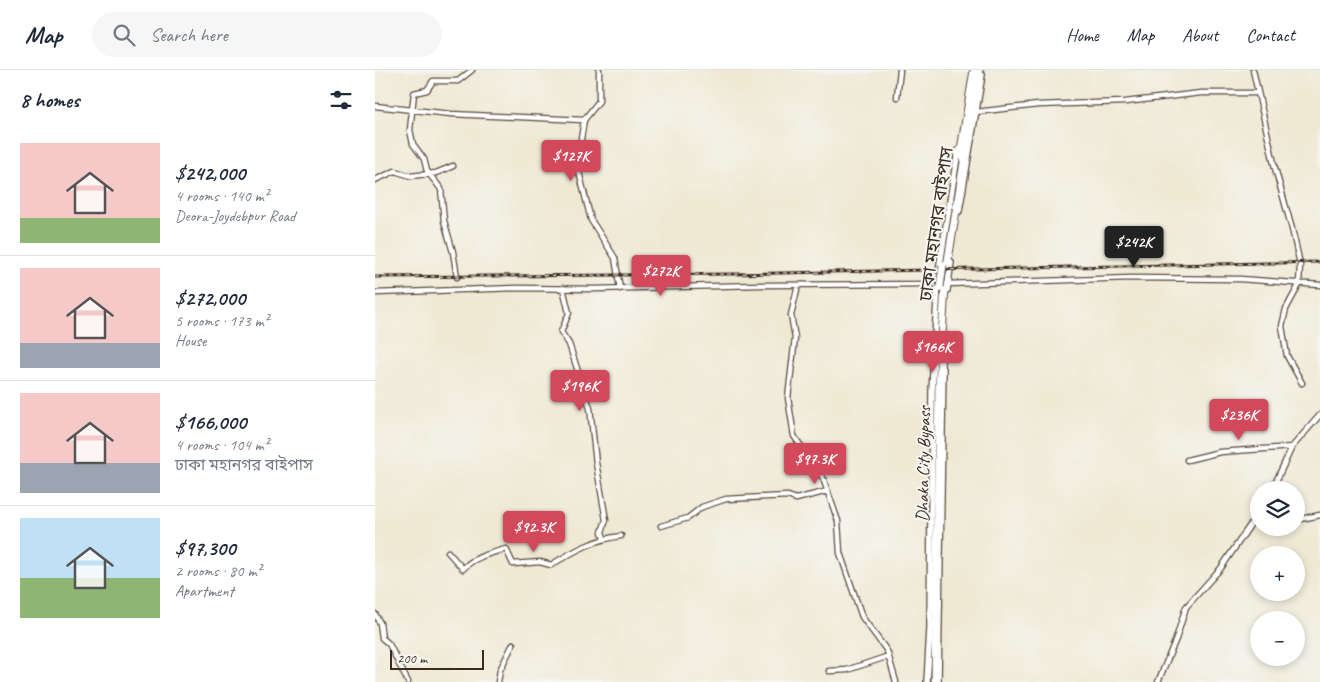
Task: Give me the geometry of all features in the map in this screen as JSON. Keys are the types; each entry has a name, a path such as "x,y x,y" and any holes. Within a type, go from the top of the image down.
{"highway":[{"name":"ঢাকা মহানগর বাইপাস","path":"929,682 936,374 945,265 972,70"},
{"path":"945,265 981,70"},
{"name":"Dhaka City Bypass","path":"937,682 939,387 943,285"}],"main road":[{"path":"943,285 972,70"},
{"path":"943,285 976,112 981,70"}],"street":[{"path":"457,276 453,252 443,221 441,189 413,144 410,130 414,93 427,90 433,81 458,81 472,70"},
{"path":"599,70 599,101 584,120 577,160 591,220 615,258 620,288"},
{"path":"897,96 900,70"},
{"path":"1253,70 1275,168 1293,229 1300,264 1299,285 1286,309 1281,326 1287,356 1302,383"},
{"path":"976,112 1038,104 1125,102 1201,94 1257,93"},
{"path":"375,106 451,114 584,120"},
{"path":"375,180 395,171 411,176 430,174 453,166"},
{"path":"375,293 406,294 458,289 943,285 1131,278 1240,279 1299,285 1320,285"},
{"path":"798,285 791,316 795,338 787,398 795,439 815,465 828,491 838,521 840,553 862,617 889,656 896,682"},
{"path":"563,288 569,313 561,332 569,344 589,408 595,463 606,520 602,532 604,538"},
{"path":"1276,481 1292,447 1320,415"},
{"path":"1187,460 1221,452 1292,447"},
{"path":"661,526 688,518 702,507 726,499 788,496 796,498 828,491"},
{"path":"1305,518 1320,515"},
{"path":"1158,682 1176,639 1186,607 1217,573 1250,525"},
{"path":"448,552 463,569 467,564 480,557 506,549 513,564 540,562 551,565 581,547 593,544 604,538 621,536"},
{"path":"375,614 382,638 389,644 407,682"},
{"path":"498,682 501,670 513,644"},
{"path":"829,671 847,670 889,656"}],"railway":[{"path":"375,277 733,274 1320,262"}]}
